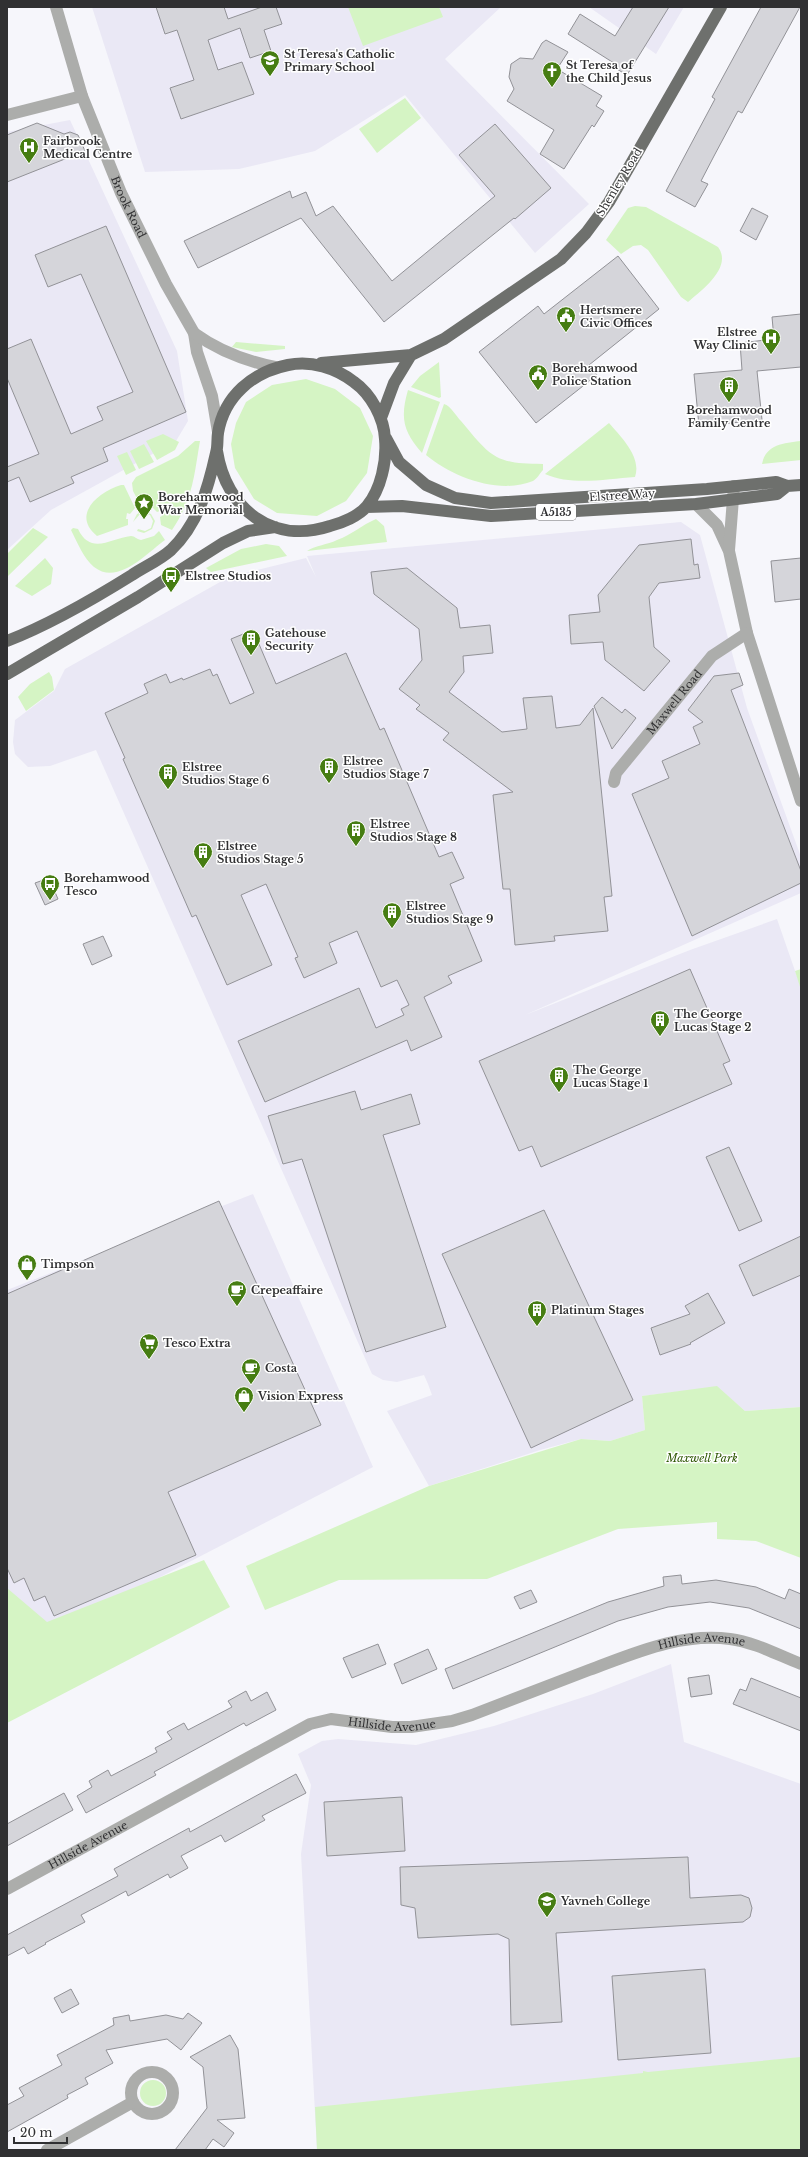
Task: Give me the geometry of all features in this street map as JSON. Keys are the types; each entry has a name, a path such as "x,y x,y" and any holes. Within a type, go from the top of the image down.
{"main road":[{"name":"Shenley Road","path":"313,364 411,355 444,339 561,259 586,233 609,202 721,7"},
{"path":"381,418 394,383 411,355"},
{"path":"7,641 37,630 101,594 169,552 184,536 196,518 205,496 217,451 218,432 226,409 244,385 259,374 275,367 298,362 336,370 355,382 370,398 381,418 385,437 385,458 380,480 366,507 352,517 317,531 296,532 276,527 256,519 239,505 227,488 220,469 217,451"},
{"name":"Elstree Way","path":"385,437 399,462 426,485 455,498 491,503 776,482 787,486 801,485"},
{"name":"Elstree Way","path":"366,507 402,506 491,516 696,504 777,494 787,486"},
{"path":"7,674 138,597 223,543 248,531 276,527"}],"street":[{"name":"Brook Road","path":"56,7 82,96 121,193 166,284 194,333 197,352 212,396 218,432"},
{"path":"7,114 82,96"},
{"name":"Brook Road","path":"194,333 213,346 245,361 275,367"},
{"path":"729,551 734,486"},
{"path":"696,504 717,525 729,551 747,633 801,802"},
{"name":"Maxwell Road","path":"614,782 616,773 712,656 747,633"},
{"name":"Hillside Avenue","path":"7,1889 310,1724 330,1719 392,1727 411,1727 452,1721 472,1715 606,1664 659,1646 681,1641 706,1638 741,1640 801,1664"},
{"path":"47,2150 133,2102"}],"shaded area":[{"name":"St Teresa's Catholic Primary School","path":"92,7 501,7 445,59 589,204 535,253 405,95 315,151 239,169 145,172"},
{"path":"589,7 684,7 656,54"},
{"path":"70,120 177,351 188,421 176,441 51,510 7,550 7,132"},
{"name":"Elstree Studios","path":"681,522 700,535 747,708 801,857 801,893 525,1015 690,950 777,919 801,988 801,1407 745,1411 717,1387 642,1396 645,1430 610,1441 581,1439 540,1450 429,1486 387,1411 432,1395 424,1375 397,1382 383,1380 372,1374 96,750 50,766 28,767 15,754 13,742 15,720 54,691 65,669 229,577 306,558 316,577 307,556"},
{"name":"Tesco Extra","path":"253,1194 373,1467 13,1653 7,1632 7,1290"},
{"name":"Yavneh College","path":"671,1664 684,1742 801,1784 801,2150 317,2150 301,1854 311,1785 298,1754 322,1741 338,1739 416,1745 494,1726 593,1694"}],"green space":[{"path":"348,7 439,7 443,17 363,46"},
{"path":"405,98 421,118 377,153 359,129"},
{"path":"635,206 646,207 718,247 722,255 722,262 719,270 708,285 688,302 681,297 648,250 641,245 633,246 621,254 606,240 628,208"},
{"path":"236,342 285,346 285,349 256,352 232,347"},
{"path":"439,362 441,397 439,398 411,387 420,376"},
{"path":"306,379 335,389 360,408 373,436 367,473 346,501 317,516 277,513 254,499 235,468 231,444 236,423 246,402 272,385"},
{"path":"408,390 440,402 422,453 411,438 405,424 404,409"},
{"path":"444,404 451,409 480,443 495,456 514,462 543,464 543,470 533,481 520,485 506,486 476,482 462,477 437,463 426,455"},
{"path":"609,423 633,455 636,462 635,477 578,481 555,478 545,474"},
{"path":"163,434 179,442 175,450 157,460 146,441"},
{"path":"195,441 200,441 192,487 179,519 172,530 161,525 160,517 162,516 160,511 157,512 153,508 141,506 133,491 132,483 136,477 178,456"},
{"path":"801,441 801,460 762,464 767,452 772,448 782,444"},
{"path":"144,444 154,462 139,469 130,451"},
{"path":"127,452 136,470 126,475 117,456"},
{"path":"124,485 135,508 130,514 127,513 126,519 128,519 128,525 97,536 90,528 87,520 87,512 96,499 112,488"},
{"path":"143,511 151,514 155,521 152,529 144,533 137,531 138,529 145,531 151,528 153,521 150,515 141,513 133,522 137,514"},
{"path":"376,519 384,526 387,542 307,551 314,547 342,538"},
{"path":"33,528 48,537 7,577 7,554"},
{"path":"73,528 78,529 83,537 89,542 95,544 131,536 141,540 154,536 159,531 165,540 132,566 113,573 103,572 90,564 87,560 71,530"},
{"path":"266,544 279,546 287,556 211,572 206,568 241,549"},
{"path":"45,558 53,568 51,584 32,596 15,586"},
{"path":"49,672 52,677 54,690 26,711 18,697 30,684"},
{"path":"801,969 801,990 795,971"},
{"name":"Maxwell Park","path":"717,1386 745,1411 801,1407 801,1558 756,1541 717,1539 717,1522 618,1529 487,1579 339,1580 265,1610 246,1566 429,1486 581,1439 610,1441 645,1430 642,1396"},
{"path":"204,1560 230,1607 7,1723 7,1588 47,1622"},
{"path":"801,2057 801,2150 317,2150 315,2107 643,2073 643,2071 648,2072"},
{"path":"153,2080 162,2084 166,2093 162,2102 153,2106 144,2102 140,2093 144,2084"}],"building":[{"path":"156,7 224,7 228,19 262,7 276,7 282,24 264,30 271,51 250,58 240,28 208,40 218,70 242,62 254,94 181,119 170,88 194,80 177,30 165,34"},
{"path":"633,7 669,7 627,75 615,68 617,65 568,34 580,14 615,36"},
{"path":"761,7 800,7 742,113 738,111 714,156 701,181 708,184 695,207 666,191 715,99 712,97"},
{"name":"St Teresa of the Child Jesus","path":"546,40 568,52 557,69 602,96 596,106 604,111 594,127 592,125 564,169 540,154 554,130 507,101 514,89 509,77 511,64 520,58 533,59 542,43"},
{"name":"Fairbrook Medical Centre","path":"37,123 64,134 70,132 78,135 85,151 7,182 7,135"},
{"path":"495,124 551,188 515,219 514,218 384,322 301,218 198,268 184,241 290,191 292,198 306,192 316,216 333,206 392,281 495,196 459,155"},
{"path":"752,208 768,216 756,240 740,231"},
{"path":"106,226 186,412 103,448 108,461 71,477 74,483 30,502 19,477 7,482 7,467 39,454 7,378 7,349 31,339 71,434 103,420 97,407 133,392 81,274 48,287 35,255"},
{"name":"Hertsmere Civic Offices","path":"618,256 659,309 589,365 597,375 536,423 479,352 538,306 544,314"},
{"path":"801,314 801,367 757,371 762,420 699,426 694,374 742,370 740,343 774,339 772,317"},
{"path":"691,539 694,565 698,564 700,578 659,583 649,597 654,647 670,661 644,691 605,660 603,642 571,644 569,615 600,612 598,595 639,545"},
{"path":"801,558 801,599 775,602 771,561"},
{"path":"407,568 457,608 460,628 490,625 493,653 463,656 464,672 449,692 502,732 527,729 523,698 552,696 556,728 580,725 593,708 612,896 604,897 608,931 554,936 555,941 515,945 510,889 503,889 493,795 513,792 443,740 449,733 416,709 420,705 399,689 422,660 419,629 374,594 371,572"},
{"path":"253,630 276,684 346,653 380,730 384,728 439,857 452,852 464,878 450,884 482,961 448,976 452,983 424,997 442,1037 411,1051 407,1040 265,1102 238,1041 359,988 376,1028 404,1015 401,1009 409,1005 397,980 381,987 357,931 329,943 337,963 304,978 295,958 298,957 266,884 241,895 272,965 227,985 196,915 192,917 123,759 125,758 105,713 148,693 144,684 166,674 170,683 182,678 183,680 210,669 213,676 217,674 230,704 254,693 231,639"},
{"path":"739,673 743,685 731,690 801,871 801,883 692,936 632,794 669,778 662,761 700,744 693,727 703,722 688,710 714,676"},
{"path":"602,697 622,713 625,709 636,718 612,749 594,706"},
{"path":"49,878 58,899 45,905 35,883"},
{"path":"103,936 112,956 92,965 83,944"},
{"path":"690,969 730,1061 723,1064 732,1084 541,1167 532,1146 519,1151 479,1061"},
{"path":"355,1091 361,1110 411,1094 420,1124 383,1135 446,1327 366,1352 302,1159 283,1164 268,1116"},
{"path":"729,1147 762,1221 739,1231 706,1157"},
{"name":"Tesco Extra","path":"219,1201 321,1425 168,1492 196,1555 54,1616 45,1596 34,1601 24,1578 14,1583 7,1568 7,1294"},
{"name":"Platinum Stages","path":"544,1210 633,1400 531,1448 442,1254"},
{"path":"801,1236 801,1275 753,1296 739,1265"},
{"path":"708,1293 725,1323 690,1343 691,1344 660,1355 651,1328 690,1314 685,1306"},
{"path":"681,1575 682,1584 716,1580 756,1587 785,1599 789,1589 801,1594 801,1629 749,1608 710,1602 668,1607 618,1621 453,1689 445,1669 608,1602 664,1586 663,1577"},
{"path":"531,1590 537,1602 520,1609 514,1597"},
{"path":"378,1644 386,1664 352,1678 343,1658"},
{"path":"428,1649 437,1669 402,1684 394,1664"},
{"path":"709,1675 712,1694 691,1697 688,1678"},
{"path":"751,1678 801,1698 801,1731 733,1704 740,1689 746,1691"},
{"path":"246,1691 251,1701 267,1692 276,1710 246,1726 244,1723 154,1772 156,1775 86,1813 77,1796 92,1787 89,1781 108,1770 111,1776 157,1752 155,1748 172,1739 167,1732 184,1723 188,1730 232,1707 228,1701"},
{"path":"296,1774 306,1793 262,1816 265,1820 225,1842 221,1835 181,1856 188,1868 170,1878 168,1874 128,1896 126,1891 81,1915 85,1922 45,1943 46,1944 28,1954 24,1947 7,1956 7,1935 118,1876 114,1869 189,1828 190,1832"},
{"path":"64,1793 73,1810 7,1846 7,1824"},
{"path":"402,1797 405,1851 327,1856 324,1802"},
{"path":"688,1857 690,1898 741,1895 749,1898 752,1908 750,1917 743,1922 556,1933 562,2022 511,2025 509,1939 498,1934 418,1938 415,1908 401,1905 400,1867"},
{"path":"705,1969 711,2053 618,2060 612,1976"},
{"path":"71,1989 79,2004 62,2013 54,1998"},
{"path":"188,2013 202,2023 181,2050 167,2039 106,2050 113,2063 85,2078 88,2084 67,2095 68,2098 7,2132 7,2105 24,2096 19,2088 62,2065 57,2055 114,2025 113,2018 129,2015 130,2021 166,2015 183,2019"},
{"path":"230,2035 238,2049 245,2118 217,2120 234,2133 224,2147 213,2139 205,2150 175,2150 207,2108 203,2067 190,2057"}],"place":[{"name":"St Teresa's Catholic Primary School","path":"270,77"},
{"name":"St Teresa of the Child Jesus","path":"552,88"},
{"name":"Fairbrook Medical Centre","path":"29,164"},
{"name":"Hertsmere Civic Offices","path":"566,333"},
{"name":"Elstree Way Clinic","path":"771,355"},
{"name":"Borehamwood Police Station","path":"538,391"},
{"name":"Borehamwood Family Centre","path":"729,403"},
{"name":"Borehamwood War Memorial","path":"144,520"},
{"name":"Elstree Studios","path":"171,593"},
{"name":"Gatehouse Security","path":"251,656"},
{"name":"Elstree Studios Stage 7","path":"329,784"},
{"name":"Elstree Studios Stage 6","path":"168,790"},
{"name":"Elstree Studios Stage 8","path":"356,847"},
{"name":"Elstree Studios Stage 5","path":"203,869"},
{"name":"Borehamwood Tesco","path":"50,901"},
{"name":"Elstree Studios Stage 9","path":"392,929"},
{"name":"The George Lucas Stage 2","path":"660,1037"},
{"name":"The George Lucas Stage 1","path":"559,1093"},
{"name":"Timpson","path":"27,1281"},
{"name":"Crepeaffaire","path":"237,1307"},
{"name":"Platinum Stages","path":"537,1327"},
{"name":"Tesco Extra","path":"149,1360"},
{"name":"Costa","path":"251,1385"},
{"name":"Vision Express","path":"244,1413"},
{"name":"Yavneh College","path":"547,1918"}]}
